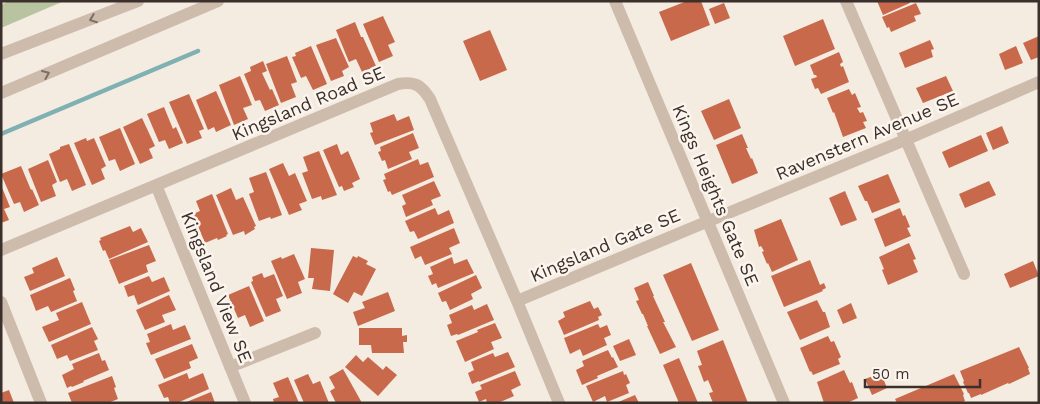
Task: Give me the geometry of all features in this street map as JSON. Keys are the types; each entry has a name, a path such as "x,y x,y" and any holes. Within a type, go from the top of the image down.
{"street":[{"path":"1,54 138,1"},
{"path":"1,93 218,1"},
{"name":"Kings Heights Gate SE","path":"615,1 784,403"},
{"path":"846,1 964,274"},
{"name":"Kingsland Road SE","path":"1,250 398,84 407,82 417,84 424,89 430,99 559,403"},
{"name":"Ravenstern Avenue SE","path":"708,221 905,140 1039,82"},
{"name":"Kingsland View SE","path":"156,185 245,403"},
{"name":"Kingsland Gate SE","path":"517,301 708,221"},
{"path":"1,302 42,403"},
{"path":"230,367 315,332"}],"green space":[{"path":"9,1 64,1 1,28 1,5"}],"building":[{"path":"687,1 701,1 710,25 671,41 659,12"},
{"path":"877,1 909,1 910,3 883,15"},
{"path":"724,3 730,18 715,24 709,9"},
{"path":"916,3 921,14 914,16 916,21 891,32 889,27 887,28 882,17"},
{"path":"383,16 395,42 388,45 393,56 379,62 363,24"},
{"path":"823,19 835,49 795,66 783,36"},
{"path":"355,22 376,66 362,72 356,59 349,62 336,30"},
{"path":"490,30 507,70 480,81 463,41"},
{"path":"1039,36 1039,57 1031,60 1023,43"},
{"path":"336,38 349,67 342,71 344,76 331,81 316,45"},
{"path":"930,40 934,49 931,50 933,57 905,68 899,53"},
{"path":"311,46 327,84 313,90 306,76 301,78 292,57 296,56 295,53"},
{"path":"1016,46 1023,63 1005,70 999,54"},
{"path":"839,52 843,62 840,64 841,67 843,66 849,82 821,94 818,88 815,89 811,79 817,77 814,75 810,65"},
{"path":"287,56 297,82 291,84 296,97 281,103 266,64"},
{"path":"263,61 267,71 262,73 279,105 265,111 260,100 255,101 244,74 251,71 250,67"},
{"path":"240,76 252,105 243,108 248,119 234,125 219,85"},
{"path":"946,76 953,91 923,103 916,88"},
{"path":"849,89 852,95 855,93 861,107 857,108 860,113 863,112 867,121 863,122 866,128 843,137 827,98"},
{"path":"216,91 231,125 216,132 214,127 208,130 196,100"},
{"path":"189,94 204,129 199,131 202,138 187,144 169,102"},
{"path":"729,99 741,128 714,140 701,111"},
{"path":"164,107 173,129 176,127 183,143 169,149 165,140 159,142 147,114"},
{"path":"394,114 397,121 409,116 414,130 375,145 370,133 373,132 370,123"},
{"path":"142,118 155,146 149,149 153,158 140,164 123,127"},
{"path":"1002,126 1009,143 993,150 986,133"},
{"path":"120,128 135,164 120,171 115,159 109,161 99,137"},
{"path":"413,133 419,148 409,152 412,159 388,169 385,160 382,161 378,152 381,151 380,147"},
{"path":"742,134 748,148 746,148 758,173 732,184 716,145"},
{"path":"981,135 988,151 949,168 942,152"},
{"path":"86,138 87,141 94,138 106,166 101,169 105,179 92,185 74,143"},
{"path":"69,144 86,185 72,191 67,179 60,182 49,154"},
{"path":"337,144 341,155 348,151 360,179 352,183 354,187 344,191 342,186 339,187 323,150"},
{"path":"319,151 337,195 322,200 321,196 312,199 302,173 308,171 303,157"},
{"path":"418,159 420,165 428,162 434,177 392,195 390,191 388,192 383,180 386,179 384,174"},
{"path":"48,160 57,182 52,185 56,196 41,202 28,169"},
{"path":"283,163 289,176 295,173 307,201 299,204 302,210 289,215 269,169"},
{"path":"21,166 39,205 24,212 20,202 14,204 1,174"},
{"path":"266,172 282,215 259,221 249,194 254,192 249,178"},
{"path":"888,174 900,202 872,213 858,186"},
{"path":"434,181 441,196 431,200 433,205 406,217 402,206 406,204 402,195"},
{"path":"989,181 996,195 965,208 959,194"},
{"path":"1,185 10,207 4,209 9,220 1,223"},
{"path":"231,188 236,200 243,197 256,226 254,227 255,229 245,235 244,231 233,235 216,195"},
{"path":"845,191 857,220 841,226 829,198"},
{"path":"212,194 228,234 218,240 217,238 205,243 193,214 200,211 196,201"},
{"path":"435,208 438,215 449,210 454,223 418,239 414,231 410,232 405,221"},
{"path":"900,208 910,227 907,228 911,236 885,247 874,219"},
{"path":"781,219 798,260 772,272 762,252 764,251 761,246 759,247 754,230"},
{"path":"130,226 133,232 141,228 148,242 109,259 105,250 103,251 99,241 101,240 100,238"},
{"path":"454,228 460,243 449,248 452,254 425,265 421,256 415,259 410,247"},
{"path":"909,243 916,259 913,260 918,272 888,285 879,257"},
{"path":"149,245 156,261 146,265 148,272 119,284 109,260"},
{"path":"311,248 334,250 330,291 312,289 314,278 308,278"},
{"path":"294,254 305,279 298,282 302,293 287,299 271,261"},
{"path":"353,256 357,258 358,256 368,261 366,264 376,269 362,296 354,292 348,303 333,294"},
{"path":"57,257 65,276 30,291 24,277 34,273 32,268"},
{"path":"452,257 454,264 467,259 474,273 438,288 436,283 432,285 428,276 433,274 430,267"},
{"path":"810,260 820,285 824,283 826,288 784,307 771,276"},
{"path":"1033,261 1039,276 1010,288 1004,274"},
{"path":"691,263 719,330 692,341 663,275"},
{"path":"262,273 264,278 274,274 283,296 276,299 281,311 266,317 251,282 253,281 252,277"},
{"path":"476,275 482,288 471,294 473,299 450,310 446,301 442,302 438,293"},
{"path":"149,276 152,282 164,277 170,291 138,305 134,295 128,297 124,286"},
{"path":"70,278 77,301 51,312 48,306 36,311 30,295"},
{"path":"648,282 665,322 663,322 676,347 660,354 636,301 639,300 634,288"},
{"path":"249,286 264,321 250,327 245,315 238,318 228,295"},
{"path":"388,292 395,311 358,326 353,312 365,308 362,302"},
{"path":"169,295 176,310 162,315 165,322 145,330 136,310"},
{"path":"817,300 823,312 825,312 830,327 800,340 787,312"},
{"path":"590,301 594,309 598,307 602,315 598,317 599,320 564,335 558,321 565,317 563,312"},
{"path":"82,302 91,324 49,342 42,327 59,320 56,313"},
{"path":"851,303 857,318 843,324 837,310"},
{"path":"487,304 494,320 458,335 451,336 447,325 452,323 449,315 472,305 474,310"},
{"path":"495,323 502,338 491,342 494,349 465,362 456,341"},
{"path":"171,324 173,330 185,325 191,339 151,355 146,343 150,342 147,334"},
{"path":"598,324 600,328 607,325 611,335 604,338 607,345 583,356 580,349 570,354 564,338"},
{"path":"92,327 98,339 94,341 98,350 70,361 67,355 57,359 51,345"},
{"path":"359,328 402,328 402,336 407,335 407,342 403,342 404,353 372,353 371,345 359,345"},
{"path":"828,336 831,342 834,341 841,357 838,359 840,364 813,375 800,348"},
{"path":"629,339 636,355 620,361 613,346"},
{"path":"723,340 748,403 713,403 709,393 713,392 708,380 704,382 698,366 702,365 697,351"},
{"path":"192,344 198,358 189,362 191,368 164,379 155,359"},
{"path":"1019,347 1030,374 971,398 960,371"},
{"path":"608,350 618,367 582,385 576,370 584,366 582,361"},
{"path":"508,352 515,367 472,384 468,373 474,370 471,362 493,353 495,357"},
{"path":"99,353 102,361 105,360 109,370 67,388 62,375 74,369 72,364"},
{"path":"356,355 363,362 368,357 383,370 386,366 397,375 378,396 345,367"},
{"path":"679,358 698,403 679,403 663,365"},
{"path":"343,369 362,403 336,403 330,391 335,388 329,377"},
{"path":"844,370 850,383 852,382 858,398 847,403 824,403 817,382"},
{"path":"515,371 521,385 511,390 514,396 498,403 487,403 486,399 479,402 475,392 482,389 480,385"},
{"path":"623,371 630,383 626,385 629,393 607,402 605,396 593,402 586,386"},
{"path":"187,373 189,379 203,373 209,389 177,403 170,403 168,397 164,398 158,385"},
{"path":"881,373 887,388 872,395 865,379"},
{"path":"308,374 313,384 320,381 329,403 304,403 294,380"},
{"path":"954,374 964,394 965,401 961,403 897,403 895,399"},
{"path":"112,376 118,399 108,403 72,403 68,393"},
{"path":"288,377 299,403 274,403 273,399 279,397 273,383"},
{"path":"9,390 14,403 1,403 1,393"},
{"path":"211,392 215,403 184,403"},
{"path":"635,395 639,403 616,403"}],"waterway":[{"path":"1,134 198,51"}]}
